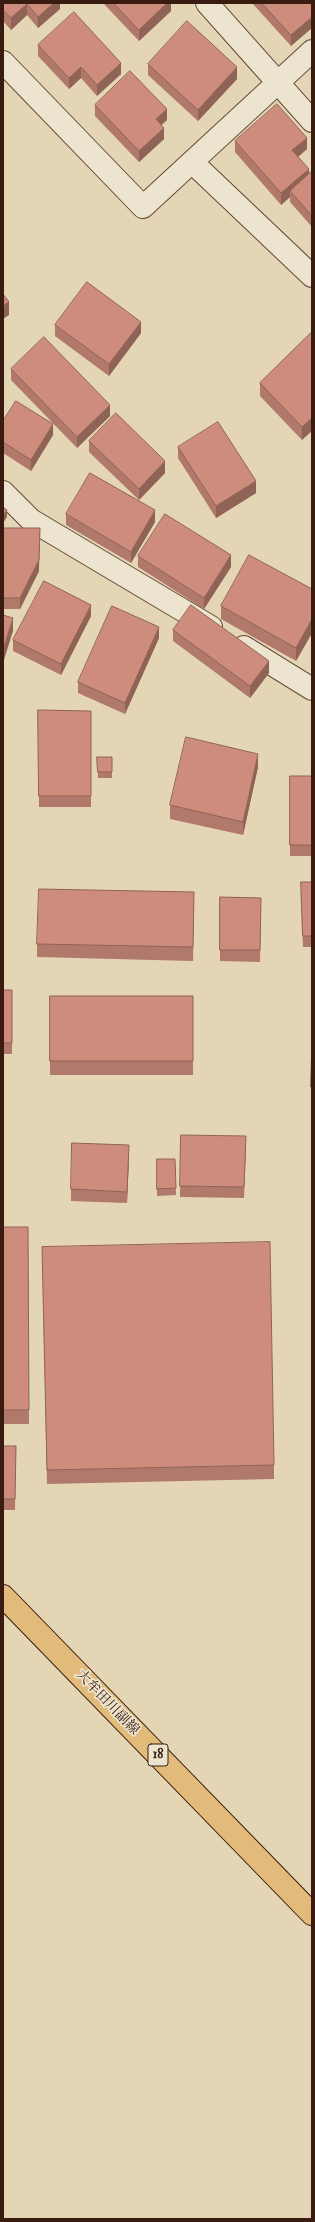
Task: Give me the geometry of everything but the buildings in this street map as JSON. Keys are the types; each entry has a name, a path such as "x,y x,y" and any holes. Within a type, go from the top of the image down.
{"main road":[{"name":"大牟田川副線","path":"3,1596 312,1914"}],"street":[{"path":"207,3 312,121"},
{"path":"3,62 143,207 193,163 312,51"},
{"path":"193,163 312,276"},
{"path":"3,492 31,520 121,572 312,689"}]}
